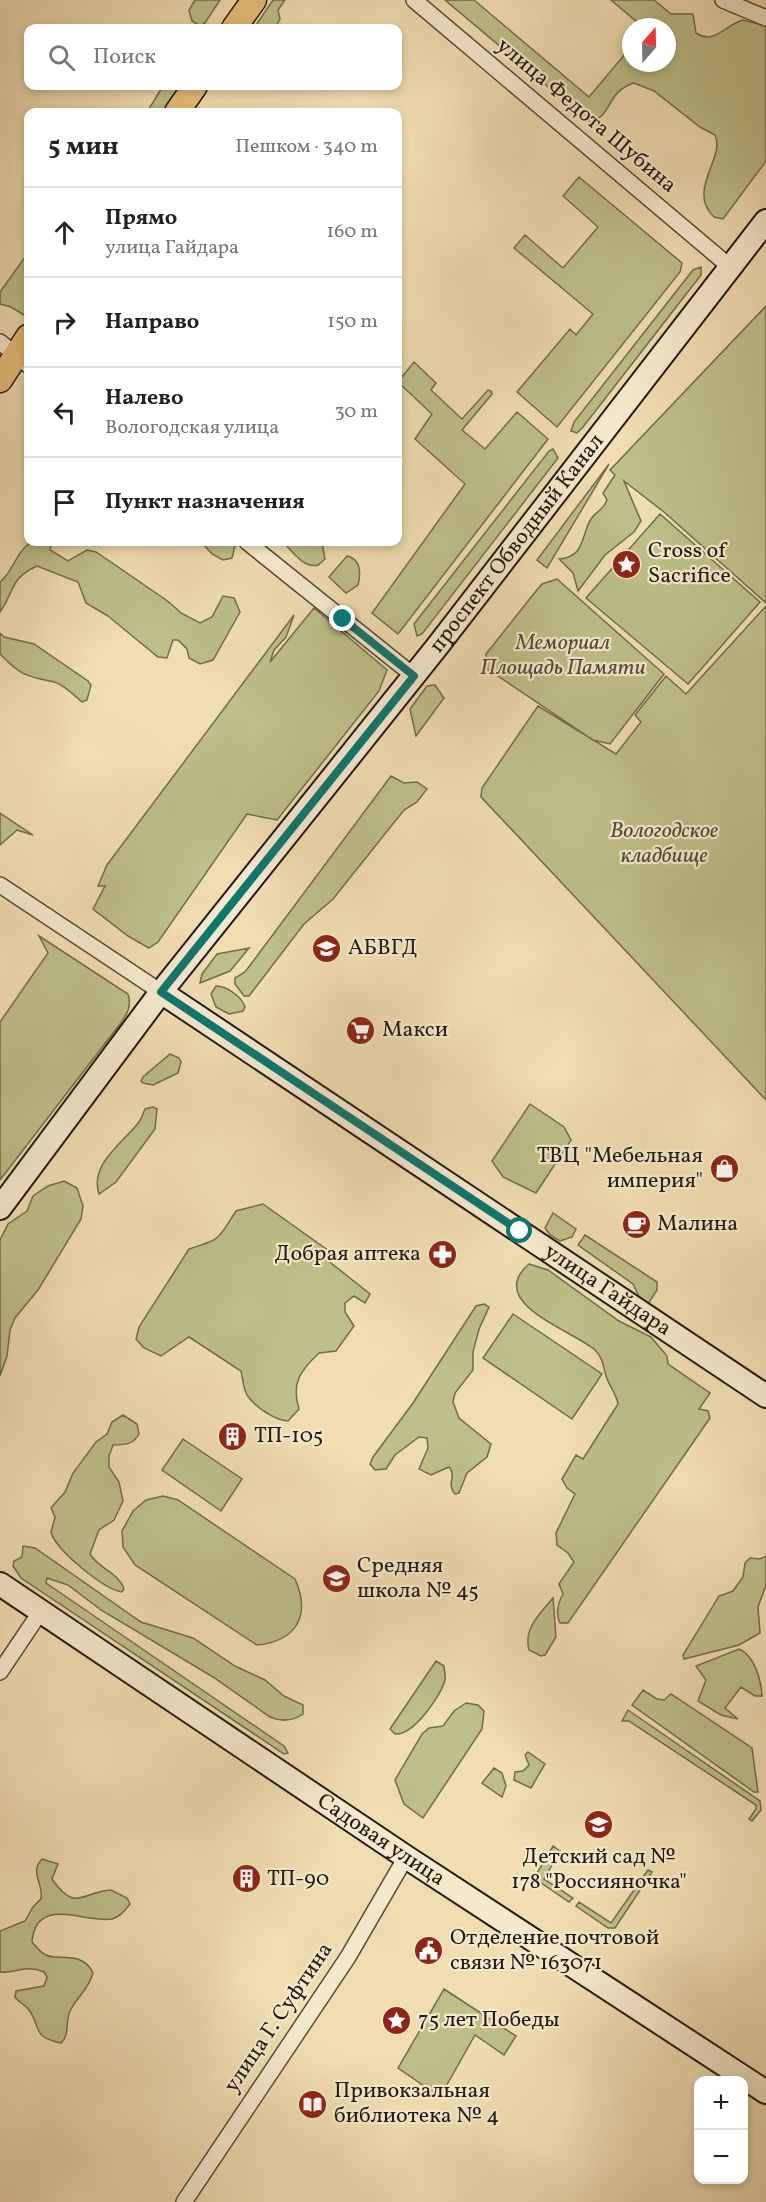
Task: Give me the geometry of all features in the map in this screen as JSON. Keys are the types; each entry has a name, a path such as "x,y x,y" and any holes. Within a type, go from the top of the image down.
{"main road":[{"path":"237,24 254,0"},
{"path":"180,108 192,90"},
{"path":"0,380 18,350"}],"street":[{"name":"улица Федота Шубина","path":"414,0 729,266"},
{"path":"723,0 766,18"},
{"name":"проспект Обводный Канал","path":"0,1208 161,992 414,676 766,221"},
{"path":"252,546 414,676"},
{"name":"улица Гайдара","path":"0,885 766,1396"},
{"name":"Садовая улица","path":"0,1584 406,1857 766,2092"},
{"path":"0,1672 40,1611"},
{"name":"улица Г. Суфтина","path":"184,2202 348,1957 406,1857"}],"green space":[{"path":"195,0 220,0 203,24 192,21 189,10"},
{"path":"273,0 285,0 278,10 280,19 277,24 257,24"},
{"path":"445,0 474,0 589,97 622,58 622,72 676,72 676,18 632,18 611,0 654,0 671,14 693,14 696,33 703,36 709,37 720,33 743,20 766,26 766,161 723,219 714,217 706,207 704,196 705,185 716,153 715,135 700,127 654,91 634,83 619,92 603,114 591,123"},
{"path":"161,90 177,90 166,108 149,108"},
{"path":"579,177 682,263 680,272 557,427 517,392 570,329 576,335 593,314 514,248 525,235 563,268 598,227 563,196"},
{"path":"24,259 24,315 11,307 0,304 0,292"},
{"path":"701,267 701,275 583,427 577,433 571,431 574,422 693,270"},
{"path":"766,306 766,603 664,512 624,481 641,521 634,532 605,555 578,591 573,573 559,559 574,554 581,544 591,519 606,503 607,500 603,493 615,475 610,470"},
{"path":"414,362 436,383 431,390 462,419 488,390 491,391 492,394 462,430 485,449 517,412 548,439 398,634 372,613 465,484 415,439 432,414 402,386 402,377"},
{"path":"553,449 558,458 422,634 417,636 414,624 549,451"},
{"path":"609,464 547,568 537,560"},
{"path":"660,514 760,602 688,684 586,598"},
{"path":"26,546 51,546 50,550 68,561 87,550 96,552 169,602 181,613 200,623 212,617 223,596 234,598 240,612 213,660 200,664 189,658 187,649 178,640 173,640 167,658 158,657 108,616 86,603 78,582 37,566 17,581 0,612 0,582 5,578"},
{"path":"205,546 235,546 232,558 223,560 212,554"},
{"path":"287,546 323,546 325,559 318,565 313,566 299,558"},
{"path":"347,556 357,563 360,576 358,585 346,593 329,577"},
{"name":"Мемориал Площадь Памяти","path":"557,579 664,674 610,744 593,740 486,668 486,654 536,591 542,584"},
{"name":"Вологодское кладбище","path":"766,606 766,1100 481,797 482,788 538,706 616,754 641,722 635,715 666,676 686,694"},
{"path":"314,608 387,670 379,691 277,820 247,814 158,942 149,948 128,936 93,909 105,886 98,886 107,865 294,615 286,637 274,650 270,662"},
{"path":"0,633 4,637 34,644 88,681 91,685 87,700 82,702 58,683 30,676 13,667 0,654"},
{"path":"435,685 444,698 416,736 410,709 427,686"},
{"path":"391,776 404,783 417,782 427,789 417,802 404,810 333,899 304,924 249,996 244,996 235,984 235,978 245,972"},
{"path":"0,813 33,835 17,830 0,845"},
{"path":"39,936 128,994 129,1007 120,1024 0,1180 0,1022 48,953"},
{"path":"249,948 230,971 200,983 202,974 217,954"},
{"path":"216,986 225,988 237,996 245,1007 243,1011 229,1014 216,1007 211,994"},
{"path":"170,1054 179,1058 181,1062 178,1073 153,1085 141,1081 143,1077"},
{"path":"530,1104 564,1127 571,1140 536,1193 503,1177 492,1161"},
{"path":"153,1107 157,1109 155,1129 116,1182 99,1194 97,1183 103,1163 139,1122 145,1109"},
{"path":"64,1181 77,1188 83,1206 81,1219 38,1290 15,1318 10,1330 7,1356 0,1376 0,1240 8,1224 27,1211 33,1196 48,1186"},
{"path":"263,1204 329,1251 325,1254 326,1259 370,1294 365,1303 354,1296 345,1303 345,1312 354,1326 336,1351 319,1353 302,1372 296,1392 299,1409 288,1421 271,1415 250,1400 241,1371 189,1337 161,1356 144,1348 136,1339 139,1327 189,1249 218,1237 236,1211"},
{"path":"553,1213 576,1229 572,1237 560,1241 550,1235 545,1228"},
{"path":"585,1235 657,1282 657,1290 648,1304 642,1303 633,1284 578,1245"},
{"path":"529,1264 548,1270 619,1321 651,1337 667,1356 668,1364 710,1393 699,1409 708,1411 710,1418 568,1623 560,1623 558,1619 558,1608 563,1594 559,1584 574,1562 568,1553 557,1545 556,1533 575,1494 567,1488 562,1479 576,1455 583,1459 618,1404 598,1353 537,1314 525,1303 517,1291 518,1278"},
{"path":"484,1304 489,1307 479,1329 473,1352 473,1370 455,1393 453,1402 459,1418 491,1444 487,1457 467,1473 459,1493 455,1494 451,1487 452,1473 449,1467 431,1475 419,1469 428,1448 427,1438 419,1437 395,1455 386,1469 375,1470 370,1464 373,1457 413,1403 476,1306"},
{"path":"513,1314 602,1374 572,1419 483,1358"},
{"path":"123,1415 137,1424 139,1434 131,1442 113,1445 109,1456 109,1467 119,1482 123,1501 114,1520 99,1530 90,1554 117,1578 124,1589 122,1592 103,1584 61,1548 51,1532 55,1517 51,1508 65,1492 73,1473 96,1442 107,1434 112,1422"},
{"path":"183,1439 242,1479 221,1511 162,1470"},
{"path":"163,1496 178,1500 295,1579 300,1592 301,1615 291,1632 282,1638 257,1645 135,1565 123,1547 122,1531 133,1511 146,1500"},
{"path":"23,1546 35,1548 141,1622 193,1638 235,1666 265,1680 284,1696 303,1705 303,1714 295,1718 274,1719 213,1677 101,1610 68,1585 47,1578 46,1583 284,1746 288,1753 284,1754 21,1578 13,1566 14,1561 22,1557"},
{"path":"766,1556 766,1585 758,1607 760,1633 739,1645 684,1659 683,1655 719,1596 733,1591 743,1577 745,1563 750,1558 760,1559"},
{"path":"553,1598 556,1637 545,1655 541,1656 529,1650 529,1635 534,1621"},
{"path":"739,1649 745,1652 753,1663 759,1676 762,1696 755,1696 741,1687 725,1708 738,1719 721,1715 698,1701 706,1680 696,1666"},
{"path":"436,1661 444,1666 445,1676 438,1695 418,1722 410,1729 395,1734 390,1729"},
{"path":"643,1690 657,1699 664,1700 671,1694 752,1748 758,1792 754,1792 632,1705"},
{"path":"466,1703 478,1705 484,1711 482,1729 423,1818 404,1804 395,1780 422,1734 429,1728 443,1726 454,1711"},
{"path":"628,1710 760,1801 761,1810 752,1821 749,1819 756,1805 629,1721 622,1721"},
{"path":"528,1752 545,1764 531,1788 514,1780 515,1772 523,1771 529,1765 525,1755"},
{"path":"494,1768 502,1773 506,1786 502,1797 482,1783"},
{"path":"553,1846 560,1851 544,1879 573,1898 569,1902 534,1878"},
{"path":"42,1859 58,1864 52,1879 67,1896 80,1898 111,1890 127,1898 130,1904 112,1919 52,1915 43,1919 36,1927 32,1942 42,1953 51,1957 83,1961 93,1973 89,1984 70,2011 66,2036 61,2043 45,2038 41,2034 29,2010 15,1997 16,1991 44,1986 47,1977 44,1972 26,1969 0,1972 0,1931 25,1921 41,1899 37,1869"},
{"path":"648,1870 652,1872 615,1928 608,1928 576,1906 579,1902 611,1923"},
{"path":"444,1989 516,2036 504,2055 475,2035 440,2097 398,2068"}],"place":[{"name":"Cross of Sacrifice","path":"627,564"},
{"name":"АБВГД","path":"327,948"},
{"name":"Макси","path":"361,1030"},
{"name":"ТВЦ \"Мебельная империя\"","path":"724,1169"},
{"name":"Малина","path":"636,1224"},
{"name":"Добрая аптека","path":"442,1254"},
{"name":"ТП-105","path":"233,1436"},
{"name":"Средняя школа № 45","path":"336,1579"},
{"name":"Детский сад № 178 \"Россияночка\"","path":"599,1825"},
{"name":"ТП-90","path":"246,1879"},
{"name":"Отделение почтовой связи № 163071","path":"429,1951"},
{"name":"75 лет Победы","path":"397,2020"},
{"name":"Привокзальная библиотека № 4","path":"313,2104"}],"route":[{"path":"343,619 414,676 161,992 520,1231"}]}
